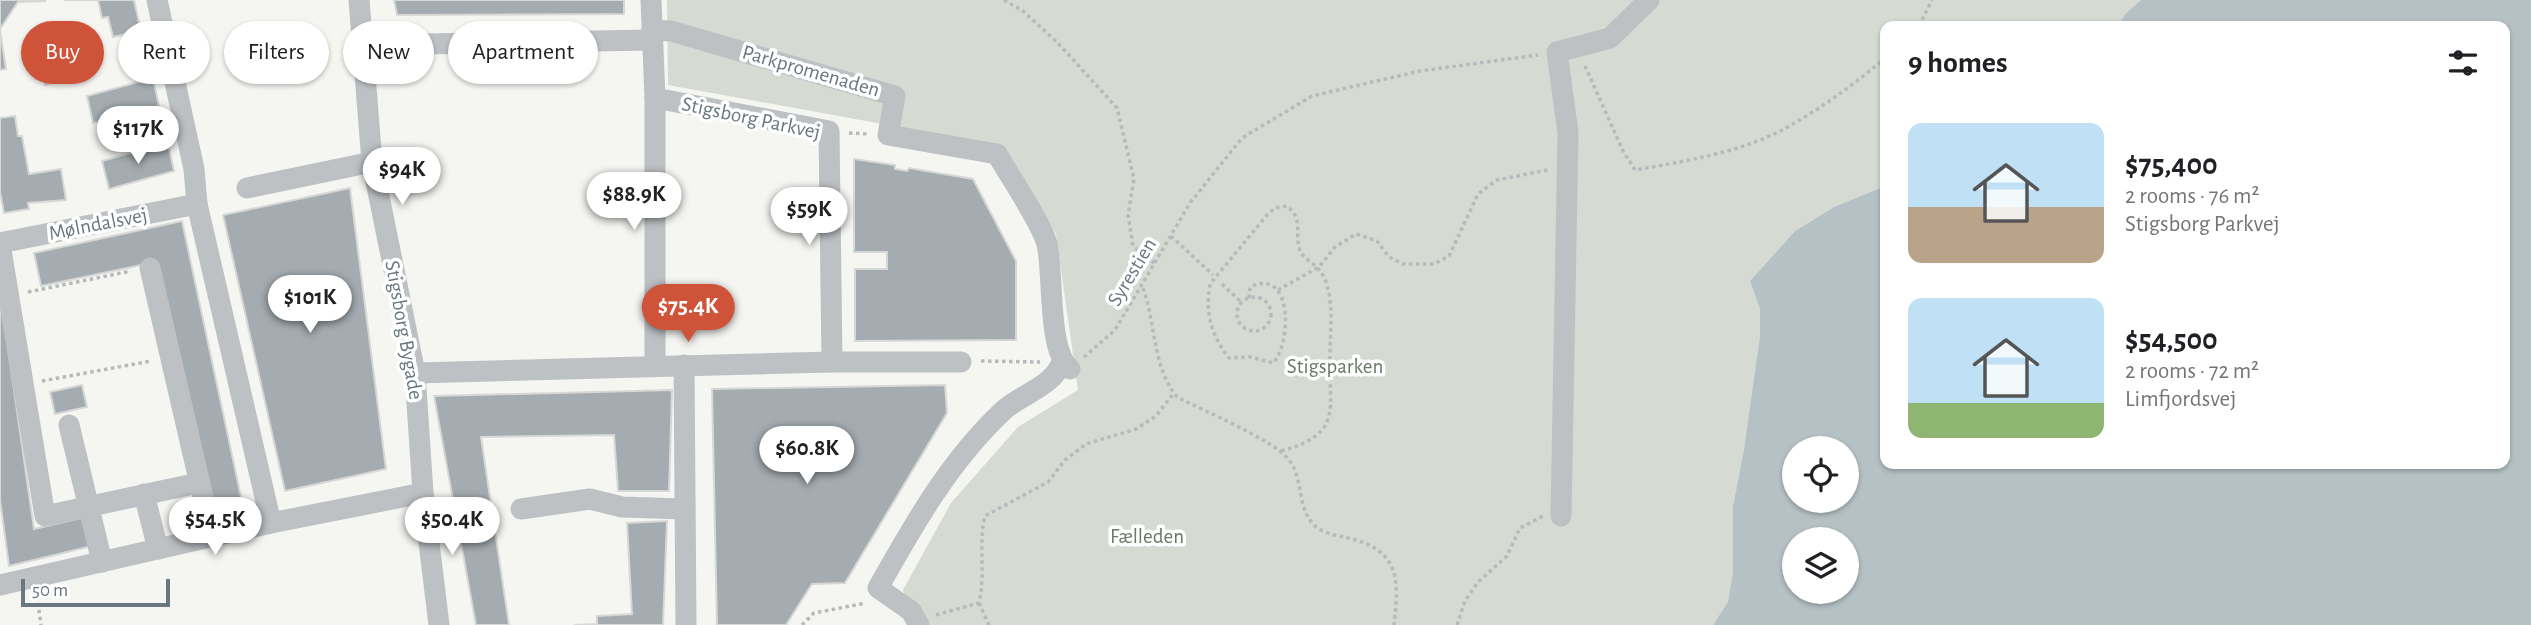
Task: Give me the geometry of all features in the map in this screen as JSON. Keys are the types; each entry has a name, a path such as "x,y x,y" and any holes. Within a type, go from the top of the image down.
{"street":[{"path":"157,0 194,169 197,204 271,523"},
{"name":"Stigsborg Bygade","path":"359,0 360,21"},
{"name":"Stigsborg Parkvej","path":"652,0 655,98 655,366"},
{"path":"1561,516 1568,170 1567,50 1610,38 1649,0"},
{"name":"Parkpromenaden","path":"652,35 671,31 895,96 888,135"},
{"path":"434,43 652,35"},
{"name":"Stigsborg Bygade","path":"365,84 372,162 415,373 423,493 439,625"},
{"name":"Stigsborg Parkvej","path":"655,98 829,131 832,362"},
{"path":"888,135 997,154 1046,242 1066,366 1007,408 934,490 878,587 923,623"},
{"path":"247,187 372,162"},
{"name":"Mølndalsvej","path":"0,243 197,204"},
{"path":"0,243 44,516 198,483"},
{"path":"150,268 212,536"},
{"path":"415,373 832,362 961,362"},
{"path":"684,365 686,625"},
{"path":"69,425 102,562"},
{"path":"0,585 271,523 423,493"},
{"path":"144,494 158,549"},
{"path":"521,509 590,499 622,507 685,509"}],"path":[{"path":"1004,0 1023,11 1058,43 1118,108 1134,179 1128,215 1133,246 1155,264"},
{"path":"1922,21 1932,0"},
{"path":"1567,50 1635,170 1701,158 1784,129 1880,62"},
{"name":"Syrestien","path":"1066,366 1115,330 1190,203 1241,138 1312,96 1420,71 1567,50"},
{"path":"829,131 888,135"},
{"path":"1278,290 1319,267 1335,247 1356,234 1377,241 1389,257 1403,264 1434,264 1448,256 1478,194 1497,180 1523,173 1568,170"},
{"path":"1249,298 1250,287 1260,282 1273,285 1285,305 1280,354 1273,363 1250,357 1229,358 1211,330 1208,297 1210,284 1267,215 1275,208 1287,206 1295,213 1299,223 1299,248 1303,255 1319,267 1330,299 1333,322 1330,353 1333,397 1322,431 1311,442 1281,451"},
{"path":"1171,236 1213,275"},
{"path":"9,296 150,268"},
{"path":"1222,284 1241,302"},
{"path":"1142,286 1150,309 1158,362 1174,393 1281,451 1294,470 1305,512 1316,527 1357,540 1386,557 1398,580 1394,625"},
{"path":"1249,298 1265,301 1270,308 1269,324 1263,329 1247,330 1240,325 1237,310 1241,302 1249,298"},
{"path":"22,385 169,358"},
{"path":"961,362 1066,366"},
{"path":"989,625 979,603 984,582 980,534 985,516 1048,482 1065,460 1086,444 1136,429 1156,416 1174,393"},
{"path":"1457,625 1461,609 1478,582 1507,556 1520,528 1541,516 1561,516"},
{"path":"34,577 41,625"},
{"path":"802,625 814,613 853,606 883,593"},
{"path":"923,623 979,603"}],"green space":[{"name":"Stigsparken","path":"667,0 2141,0 2121,21 1880,21 1880,188 1834,207 1795,231 1750,281 1760,309 1760,335 1733,506 1733,572 1728,603 1713,625 913,625 903,590 951,503 1018,427 1078,390 1056,234 1003,146 668,85"}],"shaded area":[{"path":"2141,0 2531,0 2531,625 1713,625 1728,602 1733,572 1733,506 1760,335 1760,309 1750,281 1795,231 1834,207 1880,188 1880,469 2510,469 2510,21 2121,21"}],"building":[{"path":"0,0 45,1 18,2 0,29"},
{"path":"98,0 134,0 139,21 118,21 118,36 113,37 108,17 102,18"},
{"path":"394,0 624,0 624,14 397,15"},
{"path":"0,30 6,69 0,70"},
{"path":"131,84 154,84 159,106 93,123 87,96"},
{"path":"15,116 18,136 22,136 29,174 61,169 66,200 28,203 29,209 4,213 0,192 0,118"},
{"path":"168,143 174,171 109,189 102,161"},
{"path":"854,159 895,165 895,169 907,171 909,168 973,179 1016,261 1016,340 855,341 855,269 887,269 887,252 854,252"},
{"path":"350,188 386,469 285,491 223,215"},
{"path":"182,221 244,511 210,518 156,262 41,286 34,253"},
{"path":"0,293 34,529 85,517 92,546 9,566 0,500"},
{"path":"82,385 87,407 55,414 50,392"},
{"path":"945,385 947,413 845,583 812,584 786,625 717,625 712,389"},
{"path":"672,390 669,491 618,491 614,435 481,437 509,625 476,625 434,396"},
{"path":"667,521 663,625 574,625 597,624 597,616 632,614 627,523"}],"park label":[{"name":"Fælleden","path":"1147,536"}]}
